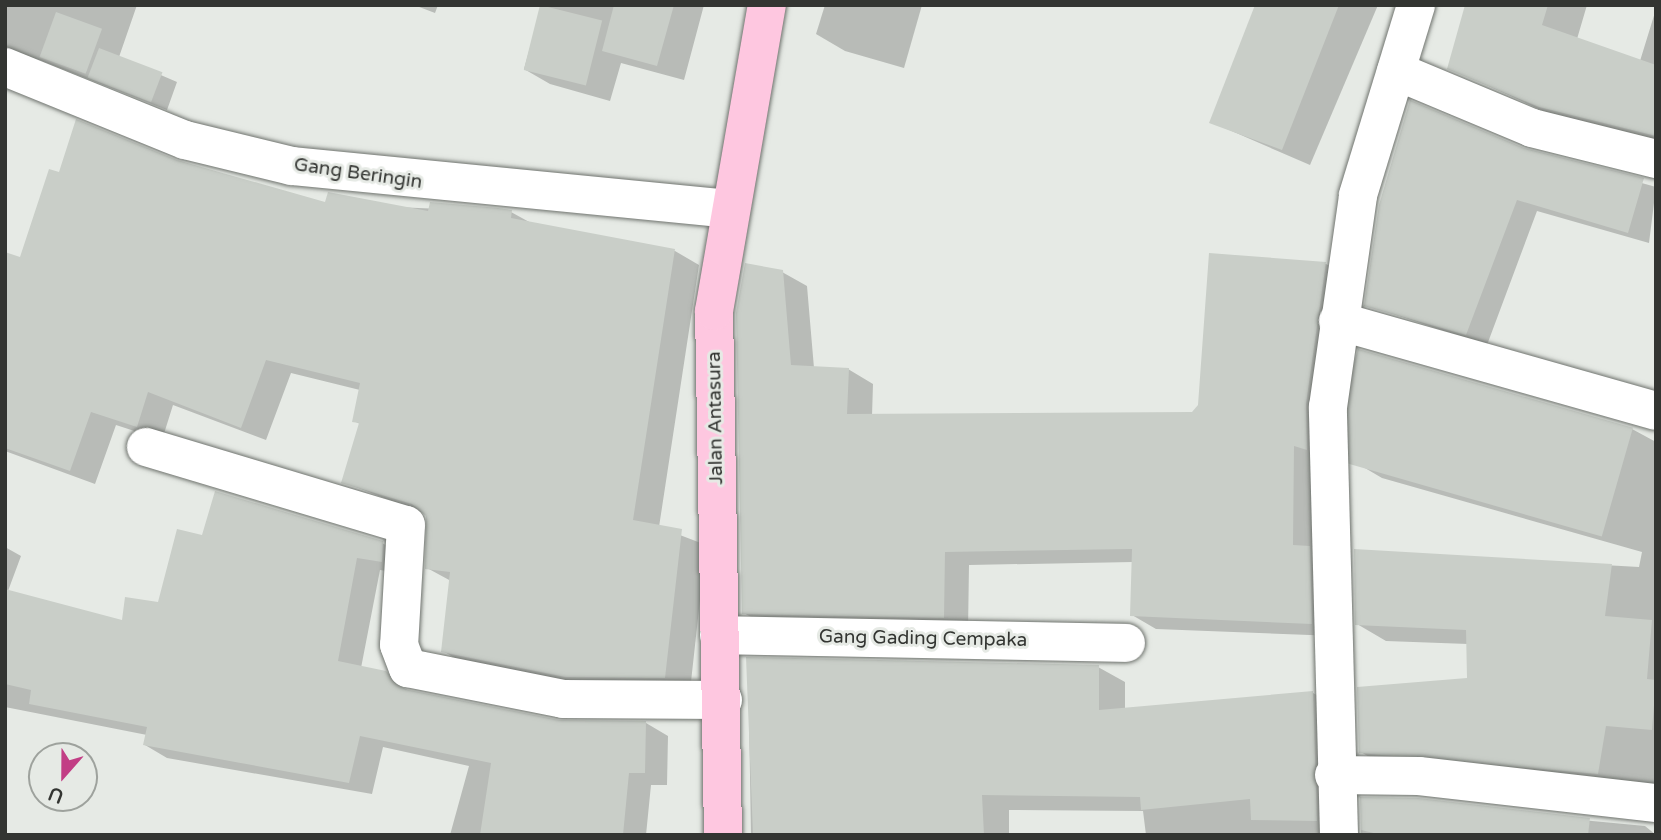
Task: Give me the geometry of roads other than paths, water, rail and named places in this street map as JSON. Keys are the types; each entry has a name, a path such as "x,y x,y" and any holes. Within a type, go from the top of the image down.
{"main road":[{"name":"Jalan Antasura","path":"723,835 723,700 719,635 714,311 728,209 767,5"}],"street":[{"path":"1339,835 1334,775 1328,407 1338,321 1359,195 1416,5"},
{"name":"Gang Beringin","path":"5,66 185,140 292,166 728,209"},
{"path":"1396,71 1532,128 1656,159"},
{"path":"1338,321 1656,411"},
{"path":"146,447 406,525 399,645 408,668 563,698 723,700"},
{"name":"Gang Gading Cempaka","path":"719,635 1126,643"},
{"path":"1334,775 1419,776 1656,803"}]}
